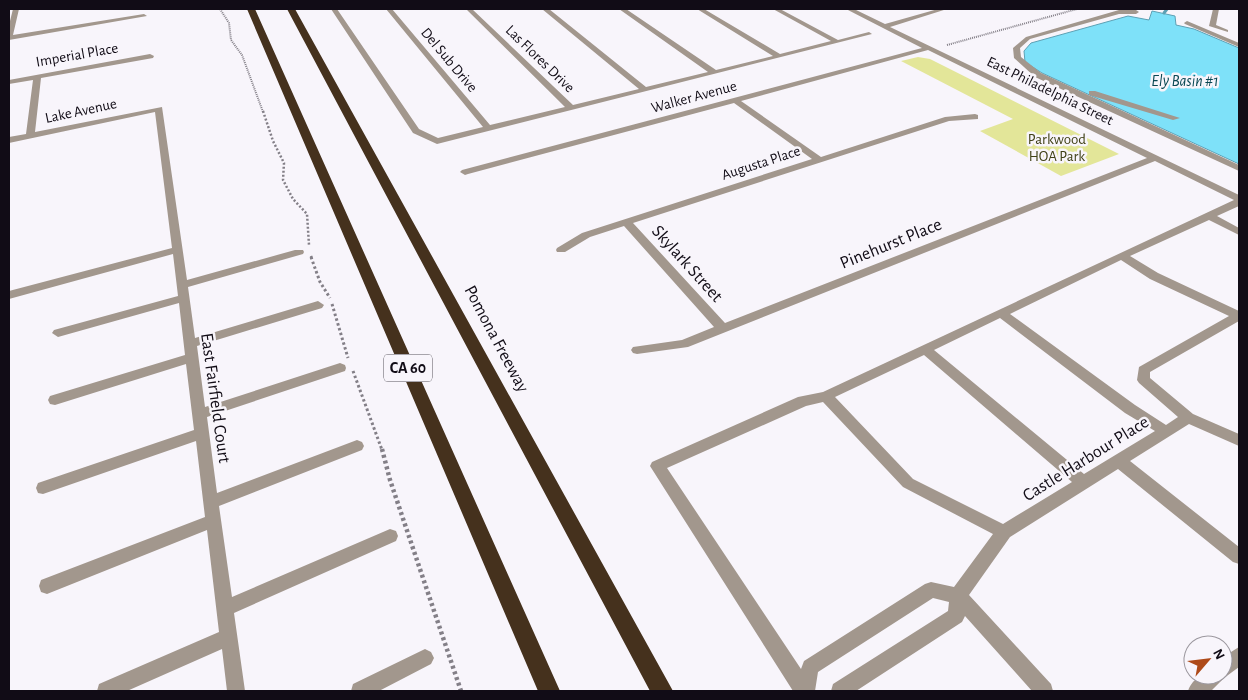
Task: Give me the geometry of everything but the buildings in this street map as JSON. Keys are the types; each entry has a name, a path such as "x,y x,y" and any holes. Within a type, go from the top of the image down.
{"highway":[{"path":"244,9 266,44"},
{"name":"CA 60","path":"251,9 549,691"},
{"name":"Pomona Freeway","path":"292,9 662,691"},
{"path":"588,555 672,691"}],"street":[{"path":"16,9 9,38 144,16"},
{"name":"Walker Avenue","path":"334,9 416,131 437,141 869,34"},
{"name":"Del Sub Drive","path":"389,9 488,129"},
{"name":"Las Flores Drive","path":"469,9 571,108"},
{"path":"545,9 644,90"},
{"path":"622,9 714,72"},
{"path":"700,9 779,56"},
{"path":"776,9 837,42"},
{"name":"East Philadelphia Street","path":"849,9 1239,200"},
{"path":"885,26 944,9"},
{"path":"1216,9 1212,26 1239,36"},
{"path":"1136,12 1119,12 1021,42 1015,52 1024,66 1050,81 1239,168"},
{"path":"1187,23 1239,45"},
{"name":"Walker Avenue","path":"465,172 929,48"},
{"name":"Imperial Place","path":"9,82 150,56"},
{"path":"30,136 37,76"},
{"path":"1050,81 1176,118"},
{"path":"735,100 819,160"},
{"name":"Lake Avenue","path":"9,140 159,109"},
{"name":"East Fairfield Court","path":"159,109 176,250 236,691"},
{"name":"Augusta Place","path":"561,250 586,235 626,222 948,119 975,117"},
{"name":"Pinehurst Place","path":"637,350 684,344 1155,158"},
{"path":"805,691 657,466 803,401 826,396 1209,216 1239,200"},
{"path":"1209,216 1239,232"},
{"name":"Skylark Street","path":"626,222 723,329"},
{"path":"9,295 176,250"},
{"path":"58,333 299,252"},
{"path":"1122,256 1154,276 1239,316"},
{"path":"189,344 318,305"},
{"path":"1001,313 1130,409 1167,432"},
{"path":"1239,316 1144,370 1144,380 1188,418 1239,440"},
{"path":"925,349 1084,482"},
{"path":"55,400 191,358"},
{"path":"198,414 347,365"},
{"path":"826,396 908,483 1004,532 958,596 956,616 840,691"},
{"name":"Castle Harbour Place","path":"1004,532 1188,418"},
{"path":"43,488 201,433"},
{"path":"210,503 356,446"},
{"path":"1119,461 1239,557"},
{"path":"47,586 213,521"},
{"path":"224,608 390,536"},
{"path":"805,691 810,667 931,590 958,596 1044,691"},
{"path":"106,691 229,637"},
{"path":"360,691 425,658"}],"path":[{"path":"220,9 229,23 231,40 242,55 249,71 273,141 284,163 284,180 293,199 307,214 307,234 311,258 320,282 332,302 347,365 379,439 390,480 461,691"},
{"path":"945,46 970,37 1077,9"}],"green space":[{"name":"Parkwood HOA Park","path":"918,57 930,59 1119,154 1061,176 980,131 1013,119 901,61"}],"water":[{"name":"Ely Basin #1","path":"1152,11 1175,16 1176,25 1194,29 1239,48 1239,164 1042,73 1025,62 1024,51 1031,43 1128,16 1149,20"}],"waterway":[{"path":"1164,13 1167,9"}]}
